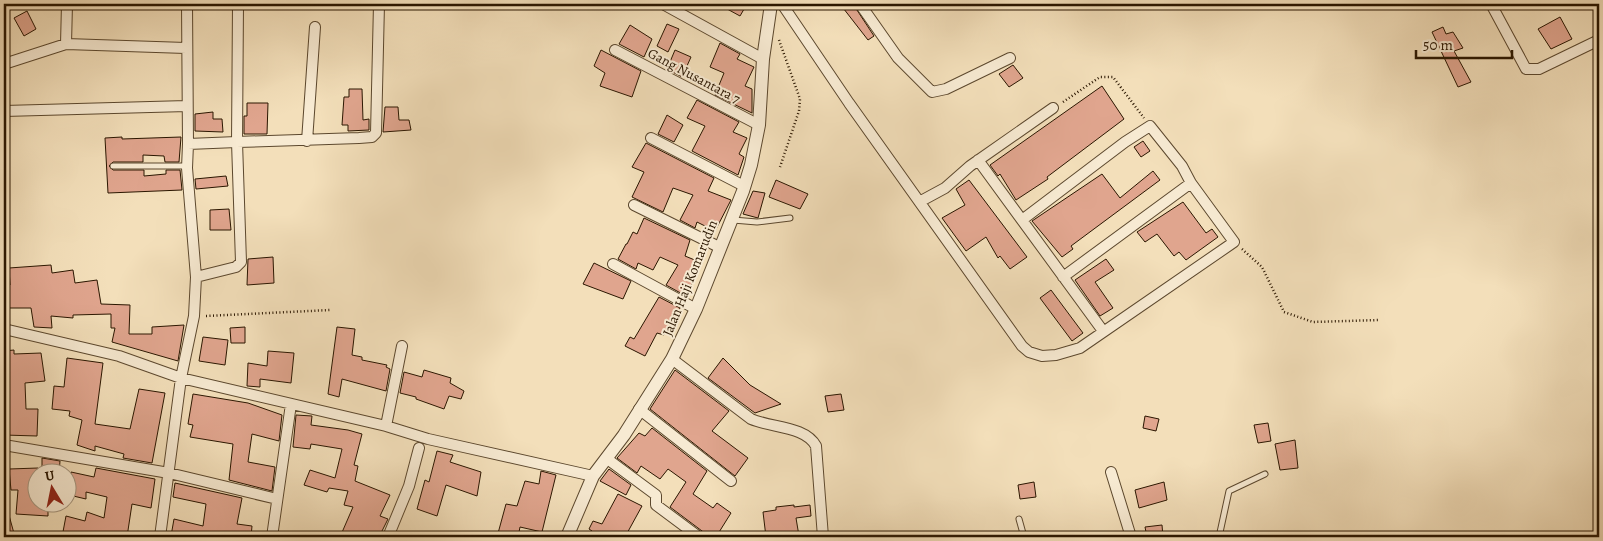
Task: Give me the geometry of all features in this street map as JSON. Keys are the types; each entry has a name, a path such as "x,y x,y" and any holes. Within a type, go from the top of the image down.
{"street":[{"path":"66,44 67,4"},
{"path":"160,537 181,378 194,316 196,277 187,166 186,4"},
{"path":"196,277 236,267 241,262 237,142 238,4"},
{"path":"188,144 308,141 359,138 376,133 379,4"},
{"path":"663,4 764,59"},
{"name":"Jalan Haji Komarudin","path":"567,537 593,476 624,435 672,359 696,309 744,186 759,126 764,59 771,4"},
{"path":"782,4 849,103 921,201 990,304 1029,352 1042,356 1056,355 1080,348 1234,242 1191,184 1182,166 1150,126 1125,142 1022,220"},
{"path":"860,4 898,58 932,92 946,89 1010,58"},
{"path":"1492,4 1526,69 1539,69 1599,40"},
{"path":"4,23 4,31"},
{"path":"308,141 315,27"},
{"path":"4,64 66,44 186,48"},
{"name":"Gang Nusantara 7","path":"615,50 759,126"},
{"path":"4,111 187,106"},
{"path":"921,201 945,188 978,160 1053,108"},
{"path":"651,138 744,186"},
{"path":"978,160 1103,331"},
{"path":"1063,277 1191,184"},
{"path":"634,205 720,247"},
{"path":"613,264 696,309"},
{"path":"4,329 118,356 181,378 386,426 428,439 593,476"},
{"path":"386,426 402,346"},
{"path":"672,359 751,419 766,425 797,431 812,439 816,446 823,537"},
{"path":"272,537 291,404"},
{"path":"640,410 731,481"},
{"path":"4,445 168,473 277,499"},
{"path":"388,537 409,486 419,448"},
{"path":"606,458 656,495 656,505 699,537"},
{"path":"1111,472 1131,537"}],"lane":[{"path":"113,166 187,166"},
{"path":"730,219 757,222 790,218"},
{"path":"1219,537 1229,491 1265,474"},
{"path":"1019,519 1024,537"}],"path":[{"path":"778,32 781,46 800,99 780,167"},
{"path":"1053,108 1100,77 1107,76 1117,81 1150,126"},
{"path":"1234,242 1262,267 1284,312 1313,322 1380,320"},
{"path":"194,316 330,310"}],"building":[{"path":"718,4 747,4 740,16"},
{"path":"840,4 853,4 874,36 868,40"},
{"path":"27,11 36,29 24,36 14,18"},
{"path":"1560,17 1572,39 1551,49 1538,29"},
{"path":"667,24 679,29 668,52 657,46"},
{"path":"630,25 652,39 644,57 619,44"},
{"path":"1443,27 1446,34 1453,32 1463,48 1454,51 1471,82 1458,87 1432,32"},
{"path":"720,43 740,54 737,59 754,67 745,86 752,89 752,113 715,95 724,73 710,67"},
{"path":"601,50 641,71 632,97 600,86 605,73 594,66"},
{"path":"675,50 691,57 682,77 667,69"},
{"path":"1013,65 1023,78 1009,87 999,74"},
{"path":"1102,86 1124,119 1047,177 1048,179 1016,200 1000,174 998,176 990,165"},
{"path":"349,89 362,89 363,120 369,119 369,130 348,131 348,125 342,125 344,97 349,97"},
{"path":"697,100 739,122 733,132 747,138 739,154 744,157 738,175 692,151 705,126 687,118"},
{"path":"247,103 268,103 267,134 244,134 244,116 247,116"},
{"path":"385,107 398,107 399,120 409,120 411,130 383,132"},
{"path":"213,112 213,119 222,119 223,132 195,131 195,114"},
{"path":"667,115 683,125 674,142 658,134"},
{"path":"122,137 122,139 181,137 179,162 165,162 164,156 143,155 143,162 113,162 109,166 113,170 144,170 144,176 166,174 166,170 180,170 182,190 108,193 105,138"},
{"path":"1143,141 1150,151 1141,157 1134,147"},
{"path":"646,143 714,178 708,191 731,200 715,231 697,222 695,228 680,220 693,195 673,188 663,212 632,197 644,172 632,167"},
{"path":"1153,171 1160,180 1071,246 1073,249 1062,257 1032,221 1102,174 1120,198"},
{"path":"226,176 228,186 196,189 195,179"},
{"path":"776,180 808,194 800,209 769,197"},
{"path":"969,180 1027,257 1010,269 1000,256 998,258 986,237 966,251 942,218 965,205 956,189"},
{"path":"753,191 765,193 758,218 743,214"},
{"path":"1183,202 1206,233 1212,229 1218,237 1186,260 1179,252 1174,256 1157,234 1145,242 1137,232"},
{"path":"229,209 231,230 210,230 210,210"},
{"path":"644,218 690,240 685,256 702,263 686,296 666,285 678,265 660,257 653,270 638,263 636,269 618,259 633,232 637,234"},
{"path":"273,257 274,283 247,285 248,259"},
{"path":"1106,259 1114,270 1095,282 1113,308 1100,316 1075,280"},
{"path":"594,263 631,281 623,299 583,284"},
{"path":"51,265 52,273 73,270 75,283 97,280 101,304 130,305 129,334 152,334 152,327 184,325 178,361 112,342 115,328 111,328 111,314 73,315 73,318 51,316 52,328 34,327 31,308 4,308 4,285 10,285 9,268"},
{"path":"1051,290 1083,333 1072,341 1040,298"},
{"path":"659,297 680,308 664,335 657,333 645,356 625,346 630,337 634,339"},
{"path":"245,327 245,343 231,343 230,328"},
{"path":"337,327 355,329 352,355 362,357 362,360 387,365 386,367 390,369 386,391 342,379 339,397 328,394"},
{"path":"203,337 228,340 225,365 199,361"},
{"path":"14,350 14,354 41,353 45,381 25,383 26,409 38,409 37,436 4,435 4,351"},
{"path":"268,351 294,353 291,383 260,379 260,387 247,386 248,363 267,366"},
{"path":"67,358 103,363 95,424 130,429 139,389 165,393 152,463 123,458 124,454 95,446 95,451 77,445 82,420 69,416 70,411 52,409 54,386 64,387"},
{"path":"723,358 750,385 781,404 755,413 708,378"},
{"path":"424,370 451,378 450,383 464,391 461,399 449,396 444,409 416,399 416,397 400,393 404,372 422,377"},
{"path":"675,370 729,411 712,431 748,458 735,476 650,409"},
{"path":"193,394 248,403 282,415 279,441 252,434 248,462 275,467 272,491 229,480 233,444 190,437 193,425 188,424"},
{"path":"841,394 844,410 828,412 825,396"},
{"path":"296,415 312,416 311,425 348,430 362,434 354,465 358,466 355,481 390,495 380,516 388,519 379,537 340,537 353,507 344,505 348,491 329,488 327,492 304,485 310,470 335,478 342,449 311,444 310,449 293,447"},
{"path":"1145,416 1159,419 1156,431 1143,428"},
{"path":"1268,423 1271,441 1258,443 1254,425"},
{"path":"652,428 707,471 693,494 713,508 717,503 731,513 716,537 710,537 670,507 686,482 668,469 660,479 641,466 637,473 617,458 639,433 645,436"},
{"path":"1295,440 1298,468 1280,470 1275,444"},
{"path":"437,451 453,455 450,462 481,472 477,496 446,485 437,516 417,509 425,480 429,482"},
{"path":"42,458 60,461 60,464 42,464"},
{"path":"28,468 28,514 48,514 48,516 16,514 18,490 11,490 9,469"},
{"path":"96,468 155,479 151,508 132,504 127,537 93,537 79,533 78,537 62,537 66,516 85,521 87,512 104,518 107,497 86,492 86,499 78,497 78,474 94,477"},
{"path":"609,469 631,485 626,495 600,481"},
{"path":"541,471 556,475 542,532 520,527 518,537 497,537 506,504 517,506 525,481 539,484"},
{"path":"1034,482 1036,497 1020,499 1018,485"},
{"path":"1164,482 1167,500 1139,508 1135,490"},
{"path":"175,483 242,498 237,524 252,526 251,537 171,536 174,519 203,526 206,504 173,497"},
{"path":"618,494 642,506 625,537 589,537 592,531 589,529 593,521 602,524"},
{"path":"794,505 794,507 810,505 811,516 796,518 799,536 766,537 763,512 776,510 776,507"},
{"path":"7,508 15,537 4,537 4,509"},
{"path":"1162,525 1163,537 1147,537 1145,527"}]}
